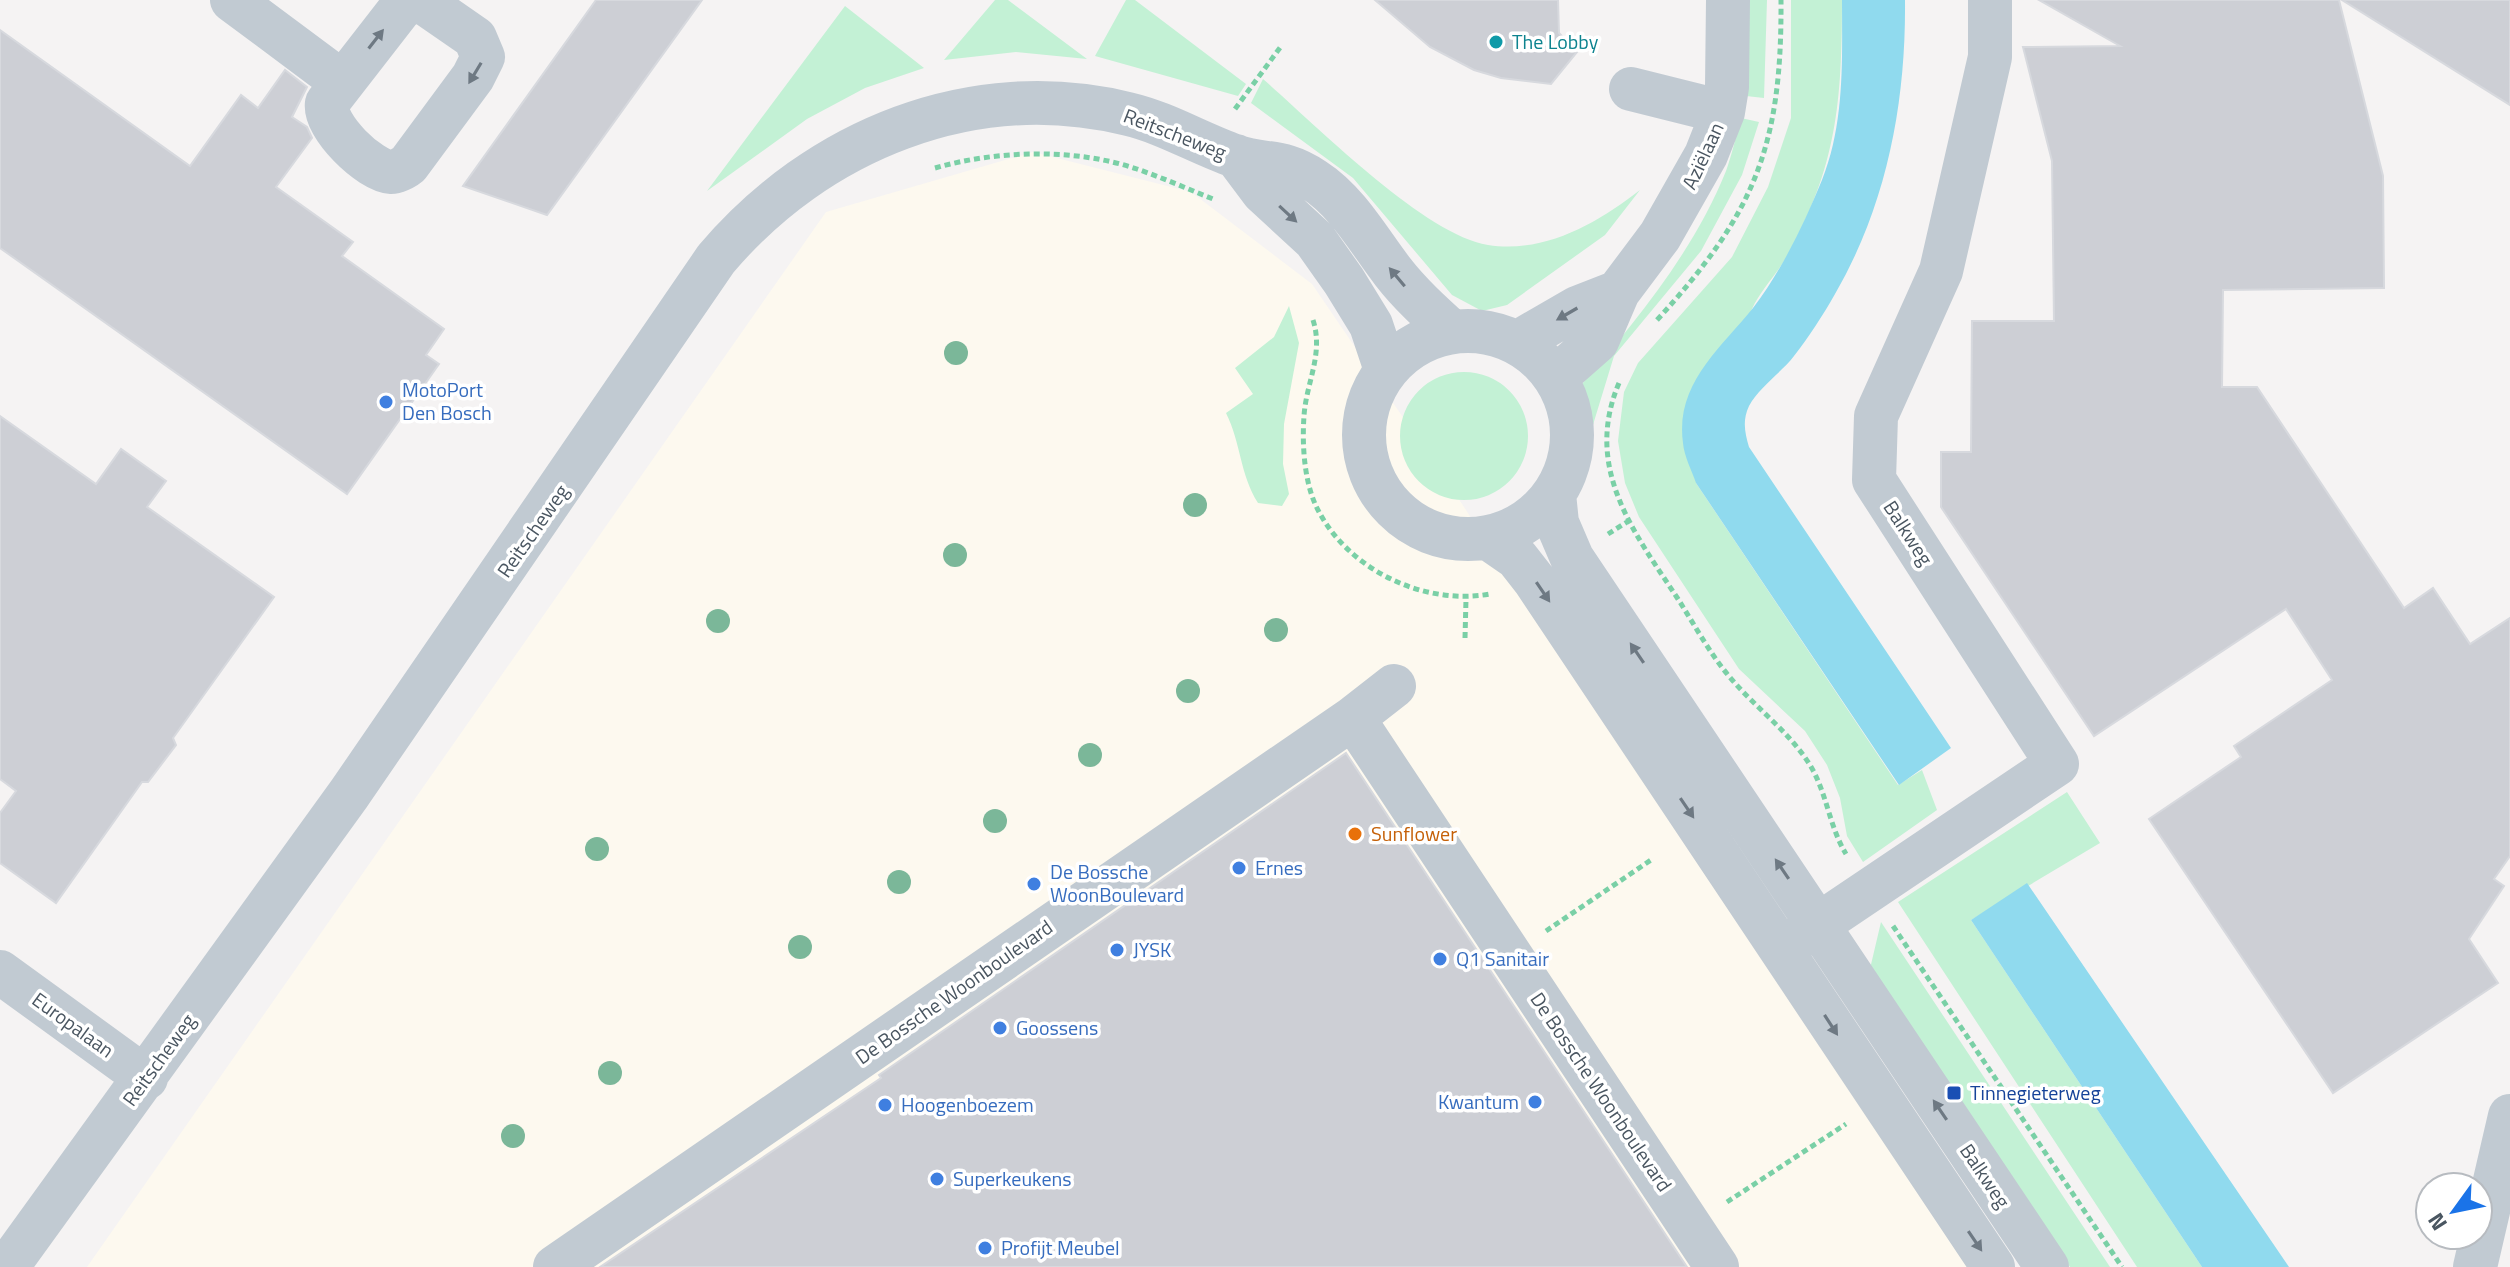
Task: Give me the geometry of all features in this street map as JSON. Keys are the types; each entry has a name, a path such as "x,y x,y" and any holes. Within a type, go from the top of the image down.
{"street":[{"path":"232,0 342,82"},
{"path":"413,0 400,9 342,82 325,111 333,129 384,170 393,172 408,165 473,77 483,57 475,38 420,0"},
{"name":"Aziëlaan","path":"1555,378 1597,341 1618,292 1638,269 1687,192 1723,112 1728,0"},
{"name":"Balkweg","path":"1782,949 2057,764 1874,480 1876,416 1941,271 1990,57 1990,0"},
{"path":"1631,89 1723,112"},
{"name":"Reitscheweg","path":"7,1267 146,1078 471,620 716,259 762,209 810,172 865,140 930,118 996,106 1040,104 1101,108 1146,119 1223,150 1285,163 1317,181 1351,215 1423,306 1452,332"},
{"name":"Reitscheweg","path":"1223,150 1315,240 1371,325 1386,370"},
{"name":"Aziëlaan","path":"1520,341 1577,308 1618,292"},
{"path":"1477,331 1520,341 1555,378 1570,417 1572,444 1566,470 1554,494 1536,514 1514,529 1488,538 1456,538 1424,530 1405,519 1386,499 1367,460 1364,429 1370,398 1386,370 1404,352 1427,339 1452,332 1477,331"},
{"name":"Balkweg","path":"1554,494 1557,523 1572,558 2047,1267"},
{"path":"1488,538 1517,558 1535,581 1993,1267"},
{"name":"De Bossche Woonboulevard","path":"555,1267 1353,718 1394,686"},
{"name":"De Bossche Woonboulevard","path":"1353,718 1717,1267"},
{"name":"Europalaan","path":"0,972 146,1078"},
{"path":"2475,1267 2510,1116"}],"path":[{"path":"1223,150 1282,45"},
{"path":"927,170 1008,154 1085,158 1135,168 1213,199 1224,207"},
{"path":"1310,311 1315,326 1316,368 1304,414 1305,467 1316,506 1341,542 1368,565 1396,582 1428,593 1466,598 1535,581"},
{"path":"1572,558 1627,522"},
{"path":"1465,638 1466,598"},
{"path":"1510,955 1651,860"},
{"path":"1690,1227 1880,1101"}],"shaded area":[{"name":"De Bossche WoonBoulevard","path":"1033,152 1191,192 1312,284 1460,501 1967,1267 87,1267 826,212"}],"green space":[{"path":"995,0 1008,0 1087,59 1016,52 944,60"},
{"path":"1126,0 1135,0 1246,84 1238,96 1095,56"},
{"path":"1749,0 1767,0 1764,98 1746,96"},
{"path":"1791,0 1842,0 1838,102 1833,133 1816,194 1803,225 1786,258 1755,302 1743,330 1696,483 1898,785 1922,770 1937,810 1863,862 1847,836 1840,798 1827,765 1805,731 1739,669 1639,517 1625,483 1618,441 1624,392 1638,363 1732,257 1768,187 1791,118"},
{"path":"845,6 924,68 865,88 807,119 707,191"},
{"path":"1263,79 1402,200 1462,237 1488,245 1509,247 1550,240 1606,214 1640,190 1605,235 1507,305 1482,311 1452,295 1353,178 1251,103"},
{"path":"1741,118 1759,122 1742,175 1701,251 1614,356 1592,428 1576,391 1640,314 1697,231 1726,171"},
{"path":"1289,306 1299,343 1284,424 1283,464 1289,494 1282,506 1258,503 1226,413 1253,394 1235,368 1274,337"},
{"path":"1464,372 1488,377 1509,391 1523,412 1528,436 1523,460 1509,481 1488,495 1464,500 1440,495 1419,481 1405,460 1400,436 1405,412 1419,391 1440,377"},
{"path":"2067,792 2100,843 1971,920 2202,1267 2137,1267 1898,902"},
{"path":"1881,922 2110,1267 2070,1267 1869,973"}],"water":[{"path":"1842,0 1905,0 1902,77 1890,152 1868,225 1853,260 1816,326 1794,356 1753,399 1745,417 1745,427 1749,447 1951,748 1899,785 1696,483 1683,443 1682,422 1693,385 1773,278 1800,230 1822,180 1838,114"},
{"path":"2027,883 2289,1267 2202,1267 1971,920"}],"building":[{"path":"596,0 702,0 547,215 463,186"},
{"name":"The Lobby","path":"1375,0 1558,0 1559,33 1577,52 1551,84 1501,78 1474,70 1430,47"},
{"path":"2039,0 2339,0 2383,176 2384,288 2223,290 2222,387 2257,387 2404,608 2433,588 2470,644 2510,618 2510,856 2494,879 2504,886 2469,939 2498,983 2333,1093 2149,819 2241,757 2234,746 2332,680 2286,609 2094,736 1941,507 1941,452 1971,452 1972,321 2054,321 2052,161 2023,47 2120,46"},
{"path":"2342,0 2510,0 2510,105"},
{"path":"0,30 190,166 241,95 258,108 285,70 307,87 292,117 307,127 312,138 276,187 353,242 342,256 444,329 426,355 439,364 347,494 0,248"},
{"path":"0,416 96,484 121,449 166,481 147,507 274,597 173,738 176,745 148,782 142,782 56,903 0,863 0,813 16,791 0,779"},
{"path":"1346,753 1687,1267 600,1267 881,1078 879,1075"}],"place":[{"name":"The Lobby","path":"1496,42"},
{"name":"MotoPort Den Bosch","path":"386,402"},
{"name":"Sunflower","path":"1355,834"},
{"name":"Ernes","path":"1239,868"},
{"name":"De Bossche WoonBoulevard","path":"1034,884"},
{"name":"JYSK","path":"1117,950"},
{"name":"Q1 Sanitair","path":"1440,959"},
{"name":"Goossens","path":"1000,1028"},
{"name":"Tinnegieterweg","path":"1954,1093"},
{"name":"Kwantum","path":"1535,1102"},
{"name":"Hoogenboezem","path":"885,1105"},
{"name":"Superkeukens","path":"937,1179"},
{"name":"Profijt Meubel","path":"985,1248"}]}
